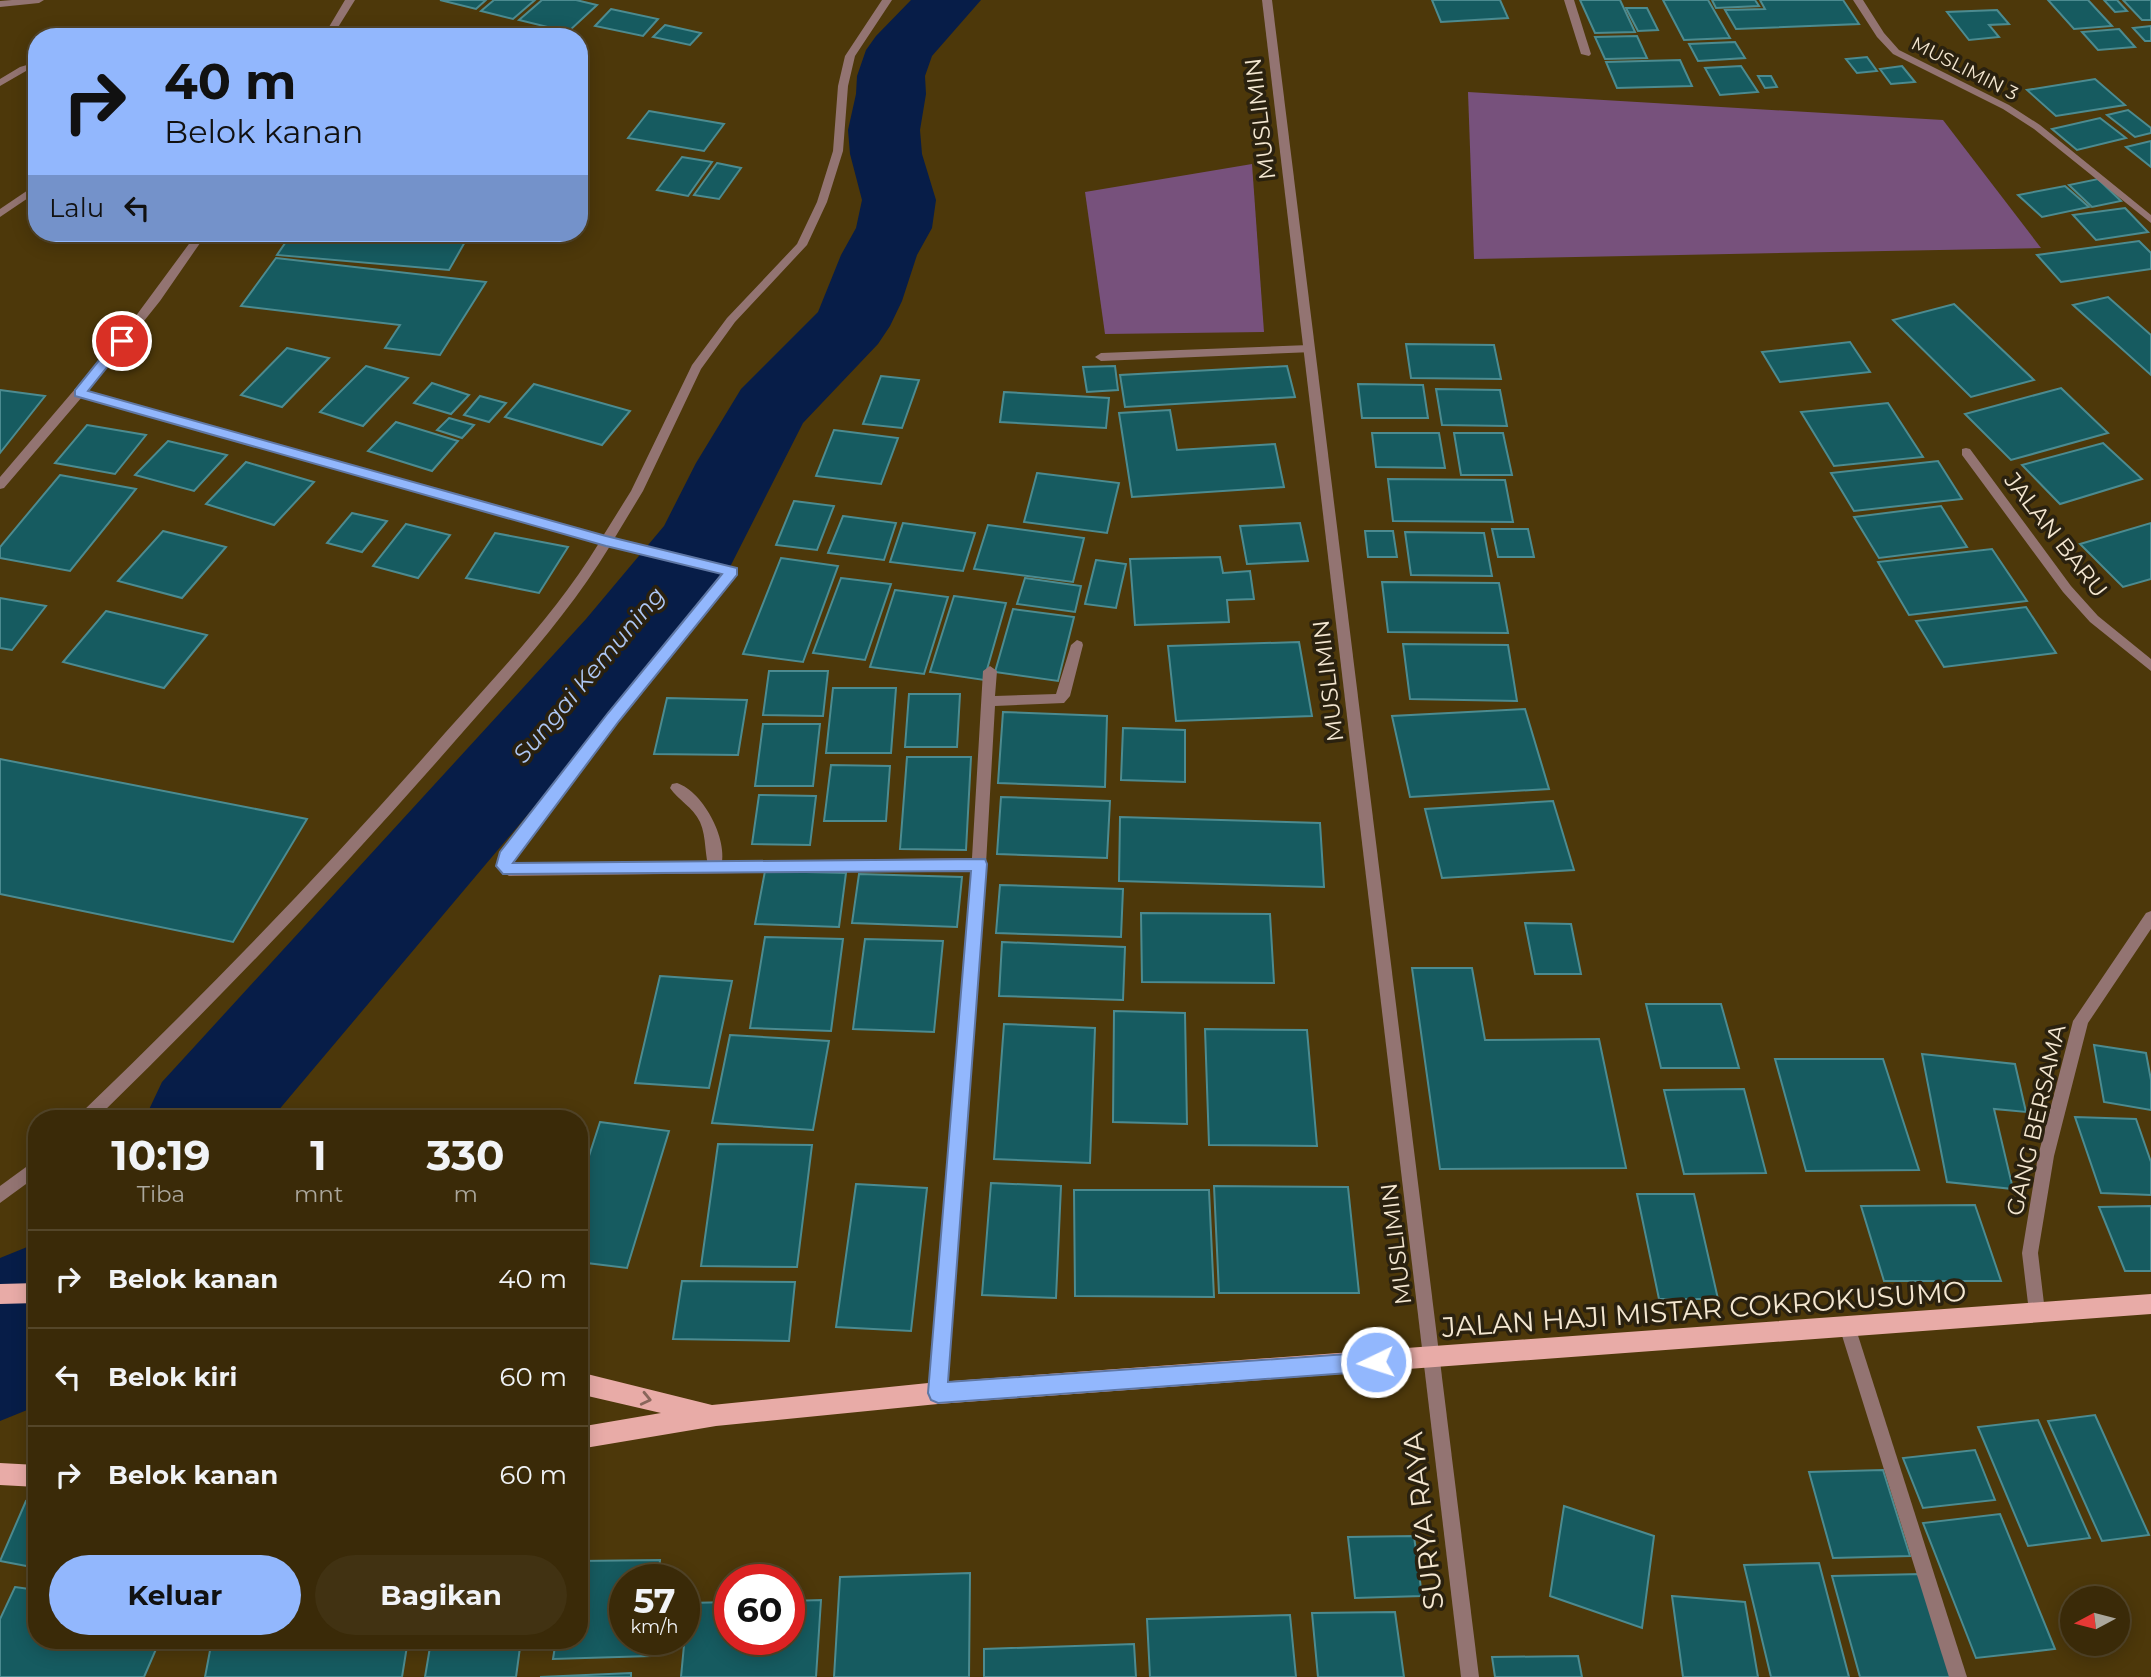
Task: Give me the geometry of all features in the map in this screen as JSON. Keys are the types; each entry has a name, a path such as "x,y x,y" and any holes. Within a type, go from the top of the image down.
{"main road":[{"path":"0,1294 28,1293"},
{"name":"JALAN HAJI MISTAR COKROKUSUMO","path":"716,1415 938,1393 2151,1304"},
{"path":"588,1385 716,1415"},
{"path":"588,1436 716,1415"},
{"path":"0,1474 28,1476"}],"street":[{"path":"0,4 38,0"},
{"path":"333,28 350,0"},
{"path":"95,1110 164,1043 363,837 532,643 592,565 637,491 696,368 731,320 802,244 822,202 838,151 843,86 850,56 887,0"},
{"name":"MUSLIMIN","path":"1267,0 1431,1358"},
{"path":"1569,0 1586,54"},
{"name":"MUSLIMIN 3","path":"1858,0 1880,36 1896,52 1968,87 2037,127 2151,219"},
{"path":"0,83 28,68"},
{"path":"0,214 28,194"},
{"path":"0,485 176,273 196,242"},
{"path":"1101,357 1309,349"},
{"path":"79,393 606,541 732,571 605,727 506,857 504,866 509,870 979,864"},
{"name":"JALAN BARU","path":"1966,452 2067,589 2094,619 2151,666"},
{"path":"989,701 1059,699 1063,696 1077,645"},
{"path":"938,1393 979,864 990,671"},
{"path":"677,788 693,798 705,816 715,841 715,867"},
{"name":"GANG BERSAMA","path":"2037,1312 2030,1253 2046,1156 2081,1021 2151,917"},
{"path":"0,1196 28,1173"},
{"path":"1847,1326 1958,1677"},
{"name":"SURYA RAYA","path":"1431,1358 1470,1677"}],"shaded area":[{"path":"1468,92 1943,120 2041,248 1474,259"},
{"path":"1252,164 1264,332 1105,334 1085,192"}],"building":[{"path":"440,0 486,0 476,9"},
{"path":"494,0 535,0 513,19 481,11"},
{"path":"542,0 576,0 597,5 572,28 552,28 519,20"},
{"path":"1432,0 1500,0 1508,18 1441,22"},
{"path":"1580,0 1620,0 1635,32 1595,33"},
{"path":"1663,0 1708,0 1730,38 1684,40"},
{"path":"1712,0 1755,0 1759,6 1716,8"},
{"path":"1760,0 1843,0 1859,24 1736,29 1725,10 1765,9"},
{"path":"2048,0 2088,0 2112,26 2074,29"},
{"path":"2104,0 2117,0 2127,11 2115,12"},
{"path":"2123,0 2151,0 2151,20 2142,20"},
{"path":"1626,8 1647,8 1658,30 1638,31"},
{"path":"611,9 658,19 643,36 595,26"},
{"path":"1997,10 2009,24 1989,25 1999,37 1969,40 1947,12"},
{"path":"665,25 701,33 690,45 653,37"},
{"path":"2151,26 2151,41 2145,41 2133,28"},
{"path":"2119,29 2135,47 2098,50 2082,32"},
{"path":"1637,36 1647,58 1605,59 1595,37"},
{"path":"1735,42 1745,58 1698,61 1689,44"},
{"path":"1867,57 1877,71 1857,73 1846,59"},
{"path":"1680,60 1692,86 1617,88 1606,62"},
{"path":"1741,66 1758,92 1720,95 1705,68"},
{"path":"1902,66 1915,82 1891,84 1880,69"},
{"path":"1758,76 1771,76 1777,87 1765,88"},
{"path":"2095,79 2125,105 2056,116 2027,90"},
{"path":"2128,110 2151,128 2151,133 2135,137 2107,115"},
{"path":"649,111 724,124 704,151 628,138"},
{"path":"2100,118 2126,138 2077,150 2052,129"},
{"path":"2151,141 2151,167 2126,147"},
{"path":"682,157 712,162 688,196 657,190"},
{"path":"717,163 741,168 719,199 694,195"},
{"path":"2098,179 2121,201 2092,207 2069,185"},
{"path":"2065,186 2089,207 2042,217 2018,195"},
{"path":"2125,208 2148,232 2096,240 2073,215"},
{"path":"2139,241 2151,253 2151,269 2061,282 2037,255"},
{"path":"286,242 465,242 449,270 277,255"},
{"path":"276,258 486,282 440,355 385,348 400,325 241,306"},
{"path":"2108,297 2151,335 2151,375 2073,305"},
{"path":"1954,304 2034,380 1971,397 1893,320"},
{"path":"1850,342 1870,372 1780,382 1762,352"},
{"path":"1406,344 1494,345 1501,379 1411,378"},
{"path":"287,348 329,358 282,407 241,395"},
{"path":"366,366 408,378 363,426 320,412"},
{"path":"1115,366 1118,390 1087,392 1083,367"},
{"path":"1287,366 1295,397 1125,407 1120,375"},
{"path":"881,376 919,380 902,428 863,424"},
{"path":"432,383 469,395 451,414 414,403"},
{"path":"534,384 630,411 602,445 505,417"},
{"path":"1358,384 1423,385 1428,418 1362,418"},
{"path":"2061,388 2108,433 2011,460 1965,414"},
{"path":"1436,389 1500,390 1507,426 1442,425"},
{"path":"0,390 45,396 0,453"},
{"path":"1004,392 1109,398 1106,428 1000,422"},
{"path":"480,396 506,403 489,422 464,415"},
{"path":"1888,403 1923,457 1834,466 1801,412"},
{"path":"1170,410 1177,450 1275,444 1284,487 1132,497 1119,413"},
{"path":"449,418 474,425 462,438 437,430"},
{"path":"396,422 458,441 432,471 368,451"},
{"path":"87,425 146,435 115,474 55,463"},
{"path":"834,430 898,438 881,484 816,476"},
{"path":"1372,433 1439,433 1445,468 1376,467"},
{"path":"1454,433 1503,433 1512,475 1461,475"},
{"path":"168,441 227,455 194,491 135,475"},
{"path":"2103,443 2142,479 2060,504 2022,465"},
{"path":"1938,461 1962,499 1854,511 1831,473"},
{"path":"246,462 314,482 274,525 206,504"},
{"path":"1037,473 1119,483 1107,533 1024,522"},
{"path":"60,475 136,489 70,571 0,558 0,547"},
{"path":"1388,479 1505,480 1513,522 1393,521"},
{"path":"794,501 834,506 817,550 776,545"},
{"path":"1941,506 1967,547 1879,558 1854,517"},
{"path":"352,513 387,521 362,552 327,543"},
{"path":"843,516 896,523 884,560 828,553"},
{"path":"903,523 975,533 963,571 890,562"},
{"path":"1300,523 1308,561 1247,564 1240,526"},
{"path":"2151,523 2151,579 2123,587 2080,544"},
{"path":"406,524 450,535 418,578 373,566"},
{"path":"988,525 1084,538 1073,582 974,569"},
{"path":"1492,529 1528,529 1534,557 1498,557"},
{"path":"163,531 226,547 182,598 118,581"},
{"path":"1365,531 1393,531 1397,557 1368,557"},
{"path":"1405,532 1484,533 1492,576 1411,575"},
{"path":"495,533 568,547 539,593 466,578"},
{"path":"1992,549 2027,601 1909,615 1878,562"},
{"path":"1220,557 1223,573 1250,571 1254,599 1227,600 1229,622 1135,625 1130,559"},
{"path":"781,558 838,566 803,662 743,654"},
{"path":"1096,560 1126,564 1116,608 1085,604"},
{"path":"841,578 891,584 865,660 813,653"},
{"path":"1025,578 1081,586 1075,612 1017,604"},
{"path":"1382,582 1499,583 1508,633 1388,632"},
{"path":"895,590 948,597 924,674 870,667"},
{"path":"954,596 1006,603 984,680 930,672"},
{"path":"0,598 46,606 12,650 0,648"},
{"path":"2026,607 2056,653 1944,667 1916,621"},
{"path":"1013,609 1074,617 1058,681 995,672"},
{"path":"106,611 207,635 164,688 63,662"},
{"path":"1299,642 1312,716 1176,721 1168,646"},
{"path":"1403,644 1508,645 1517,701 1410,699"},
{"path":"769,671 828,671 823,716 763,715"},
{"path":"833,688 896,688 891,753 826,753"},
{"path":"909,694 960,694 957,747 905,747"},
{"path":"667,698 747,700 738,755 654,754"},
{"path":"1525,709 1549,789 1410,797 1392,716"},
{"path":"1003,712 1107,716 1105,787 998,783"},
{"path":"763,724 820,724 813,786 755,786"},
{"path":"1123,728 1185,730 1185,782 1121,780"},
{"path":"907,757 971,757 966,850 900,849"},
{"path":"0,759 307,819 233,942 0,894"},
{"path":"831,765 890,766 886,821 824,821"},
{"path":"759,795 816,796 810,845 752,844"},
{"path":"1001,797 1110,801 1107,858 997,854"},
{"path":"1553,801 1574,870 1442,878 1425,809"},
{"path":"1120,817 1320,823 1324,887 1119,881"},
{"path":"765,871 846,873 839,927 755,924"},
{"path":"859,874 962,877 957,927 852,923"},
{"path":"1000,885 1123,889 1121,937 996,933"},
{"path":"1141,913 1270,914 1274,983 1142,982"},
{"path":"1525,923 1571,924 1581,974 1535,974"},
{"path":"765,937 843,939 831,1031 750,1028"},
{"path":"865,939 943,941 934,1032 853,1029"},
{"path":"1002,942 1125,947 1123,1000 999,996"},
{"path":"1412,968 1472,968 1485,1040 1599,1039 1626,1168 1440,1169"},
{"path":"660,976 732,981 709,1088 635,1083"},
{"path":"1646,1004 1721,1004 1739,1068 1661,1068"},
{"path":"1114,1011 1185,1013 1187,1124 1113,1122"},
{"path":"1004,1024 1095,1028 1090,1163 994,1159"},
{"path":"1205,1029 1307,1030 1317,1146 1209,1145"},
{"path":"730,1035 829,1041 813,1130 712,1123"},
{"path":"2094,1045 2146,1053 2151,1080 2151,1110 2104,1102"},
{"path":"1922,1054 2015,1064 2026,1112 1994,1109 2013,1189 1947,1182"},
{"path":"1775,1059 1883,1059 1919,1170 1806,1171"},
{"path":"1744,1089 1766,1173 1684,1174 1664,1090"},
{"path":"2075,1117 2136,1119 2151,1162 2151,1195 2101,1193"},
{"path":"600,1122 669,1131 627,1268 588,1263 588,1159"},
{"path":"718,1144 812,1145 797,1267 701,1266"},
{"path":"991,1183 1061,1186 1056,1298 982,1295"},
{"path":"856,1184 927,1188 911,1331 836,1327"},
{"path":"1214,1186 1348,1187 1359,1293 1219,1293"},
{"path":"1074,1190 1209,1190 1214,1297 1075,1296"},
{"path":"1637,1194 1694,1194 1718,1299 1659,1299"},
{"path":"1975,1205 2001,1281 1884,1281 1861,1206"},
{"path":"2151,1206 2151,1271 2125,1271 2099,1207"},
{"path":"682,1281 795,1282 789,1341 673,1339"},
{"path":"2095,1415 2149,1535 2102,1541 2048,1421"},
{"path":"2038,1420 2090,1538 2028,1546 1978,1427"},
{"path":"1975,1450 1995,1500 1923,1508 1903,1458"},
{"path":"1883,1470 1910,1556 1833,1558 1809,1472"},
{"path":"26,1501 28,1501 28,1566 0,1561"},
{"path":"1564,1506 1654,1536 1642,1628 1550,1596"},
{"path":"2000,1514 2055,1649 1976,1658 1923,1523"},
{"path":"1414,1536 1422,1596 1355,1598 1348,1537"},
{"path":"660,1560 660,1564 609,1564 609,1655 651,1656 553,1659 555,1649 588,1649 588,1561"},
{"path":"1819,1563 1849,1677 1771,1677 1744,1565"},
{"path":"970,1573 969,1677 834,1677 840,1577"},
{"path":"1921,1574 1953,1677 1860,1677 1832,1576"},
{"path":"15,1587 28,1589 28,1649 156,1649 144,1677 0,1677 0,1619"},
{"path":"1672,1596 1745,1602 1758,1677 1683,1677"},
{"path":"805,1600 821,1600 816,1677 681,1677 683,1655 700,1655 700,1603 714,1602 714,1655 805,1655"},
{"path":"1395,1612 1404,1677 1318,1677 1312,1613"},
{"path":"1290,1615 1296,1677 1150,1677 1147,1619"},
{"path":"1134,1644 1136,1677 984,1677 984,1649"},
{"path":"210,1649 407,1649 402,1677 205,1677"},
{"path":"430,1649 520,1649 516,1677 425,1677"},
{"path":"1578,1656 1582,1677 1495,1677 1492,1657"},
{"path":"631,1673 631,1677 540,1677"}],"waterway":[{"name":"Sungai Kemuning","path":"209,1110 619,643 700,543 739,463 770,408 850,326 863,301 879,255 894,228 899,200 886,154 884,130 891,94 891,76 900,50 948,0"},
{"name":"Sungai Kemuning","path":"0,1360 17,1323 28,1311"}],"route":[{"path":"122,341 79,393 606,541 732,571 506,857 504,866 509,870 979,864 938,1393 1376,1362"}]}
